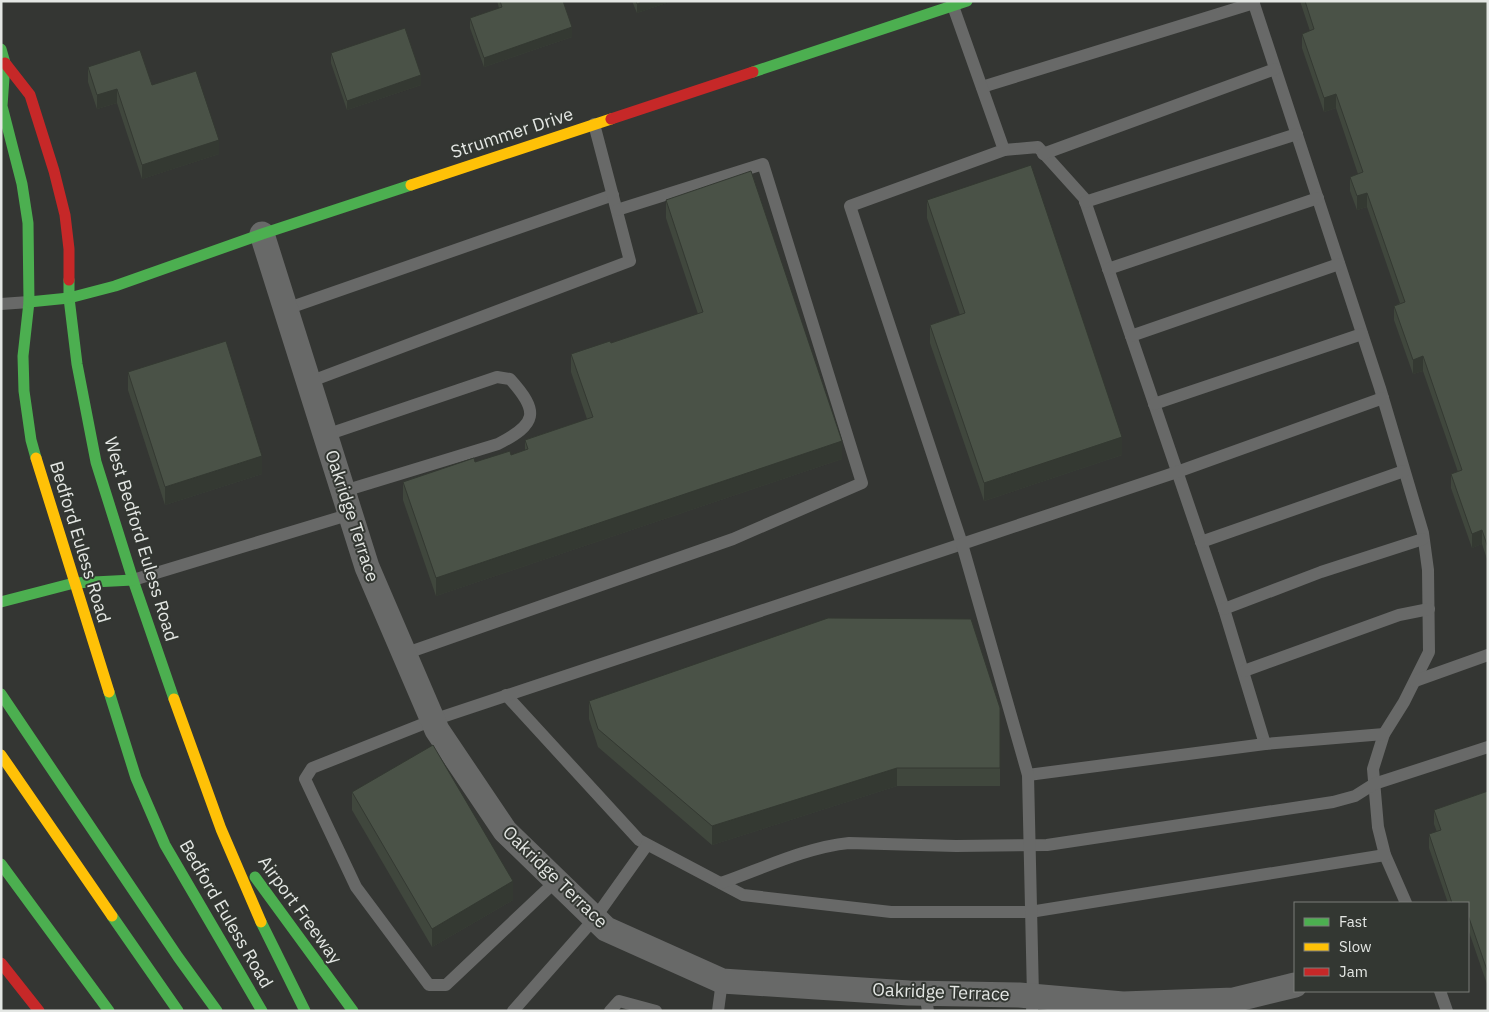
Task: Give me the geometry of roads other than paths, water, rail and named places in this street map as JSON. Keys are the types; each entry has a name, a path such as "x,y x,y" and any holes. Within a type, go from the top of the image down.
{"main road":[{"name":"Strummer Drive","path":"29,302 69,298 115,286 262,234 967,1"},
{"name":"Bedford Euless Road","path":"1,49 3,63 2,106 22,184 28,223 29,302 23,365 24,392 31,440 74,584 136,778 165,845 262,1011"},
{"name":"West Bedford Euless Road","path":"3,63 30,95 54,171 65,215 69,249 69,298 77,364 96,462 133,580 220,829 264,929 304,1011"},
{"path":"1,602 74,584 133,580"},
{"path":"1,694 178,957 217,1011"},
{"path":"1,755 178,1011"},
{"name":"Airport Freeway","path":"220,829 278,911 353,1011"},
{"path":"1,864 109,1011"},
{"path":"1,963 39,1011"}],"street":[{"name":"Oakridge Terrace","path":"262,234 367,568 437,730 505,831 606,929 722,981 927,1002 1123,1004 1234,1000 1294,985"}],"lane":[{"path":"982,87 1253,2 1383,398 1423,539 1428,570 1429,652 1404,702 1384,734 1373,769 1378,827 1385,855 1406,902"},
{"path":"953,6 1004,150"},
{"path":"1043,154 1276,69"},
{"path":"309,382 630,261 594,124"},
{"path":"1085,202 1297,134"},
{"path":"1032,1003 1028,775 962,544 850,206 1004,150 1038,147 1084,198 1224,609 1265,744"},
{"path":"404,654 733,539 862,483 763,164 617,210"},
{"path":"286,309 613,195"},
{"path":"1108,269 1318,198"},
{"path":"1131,336 1339,264"},
{"path":"1,304 29,302"},
{"path":"1154,404 1362,334"},
{"path":"133,580 347,503 498,444 526,427 531,416 529,405 520,389 510,379 497,378 326,435"},
{"path":"556,881 446,985 429,984 356,887 305,779 312,768 433,720 1177,472 1383,398"},
{"path":"1201,542 1404,470"},
{"path":"1224,609 1321,572 1423,539"},
{"path":"1244,671 1399,615 1429,609"},
{"path":"1415,681 1488,655"},
{"path":"506,695 639,840 743,895 891,912 1030,912 1385,855"},
{"path":"1028,775 1265,744 1384,734"},
{"path":"721,883 836,844 1047,845 1333,802 1354,796 1374,784 1488,747"},
{"path":"513,1011 595,918 647,845"},
{"path":"718,1011 722,981"},
{"path":"1440,992 1447,1011"},
{"path":"610,1011 619,1001 656,1011"}]}
